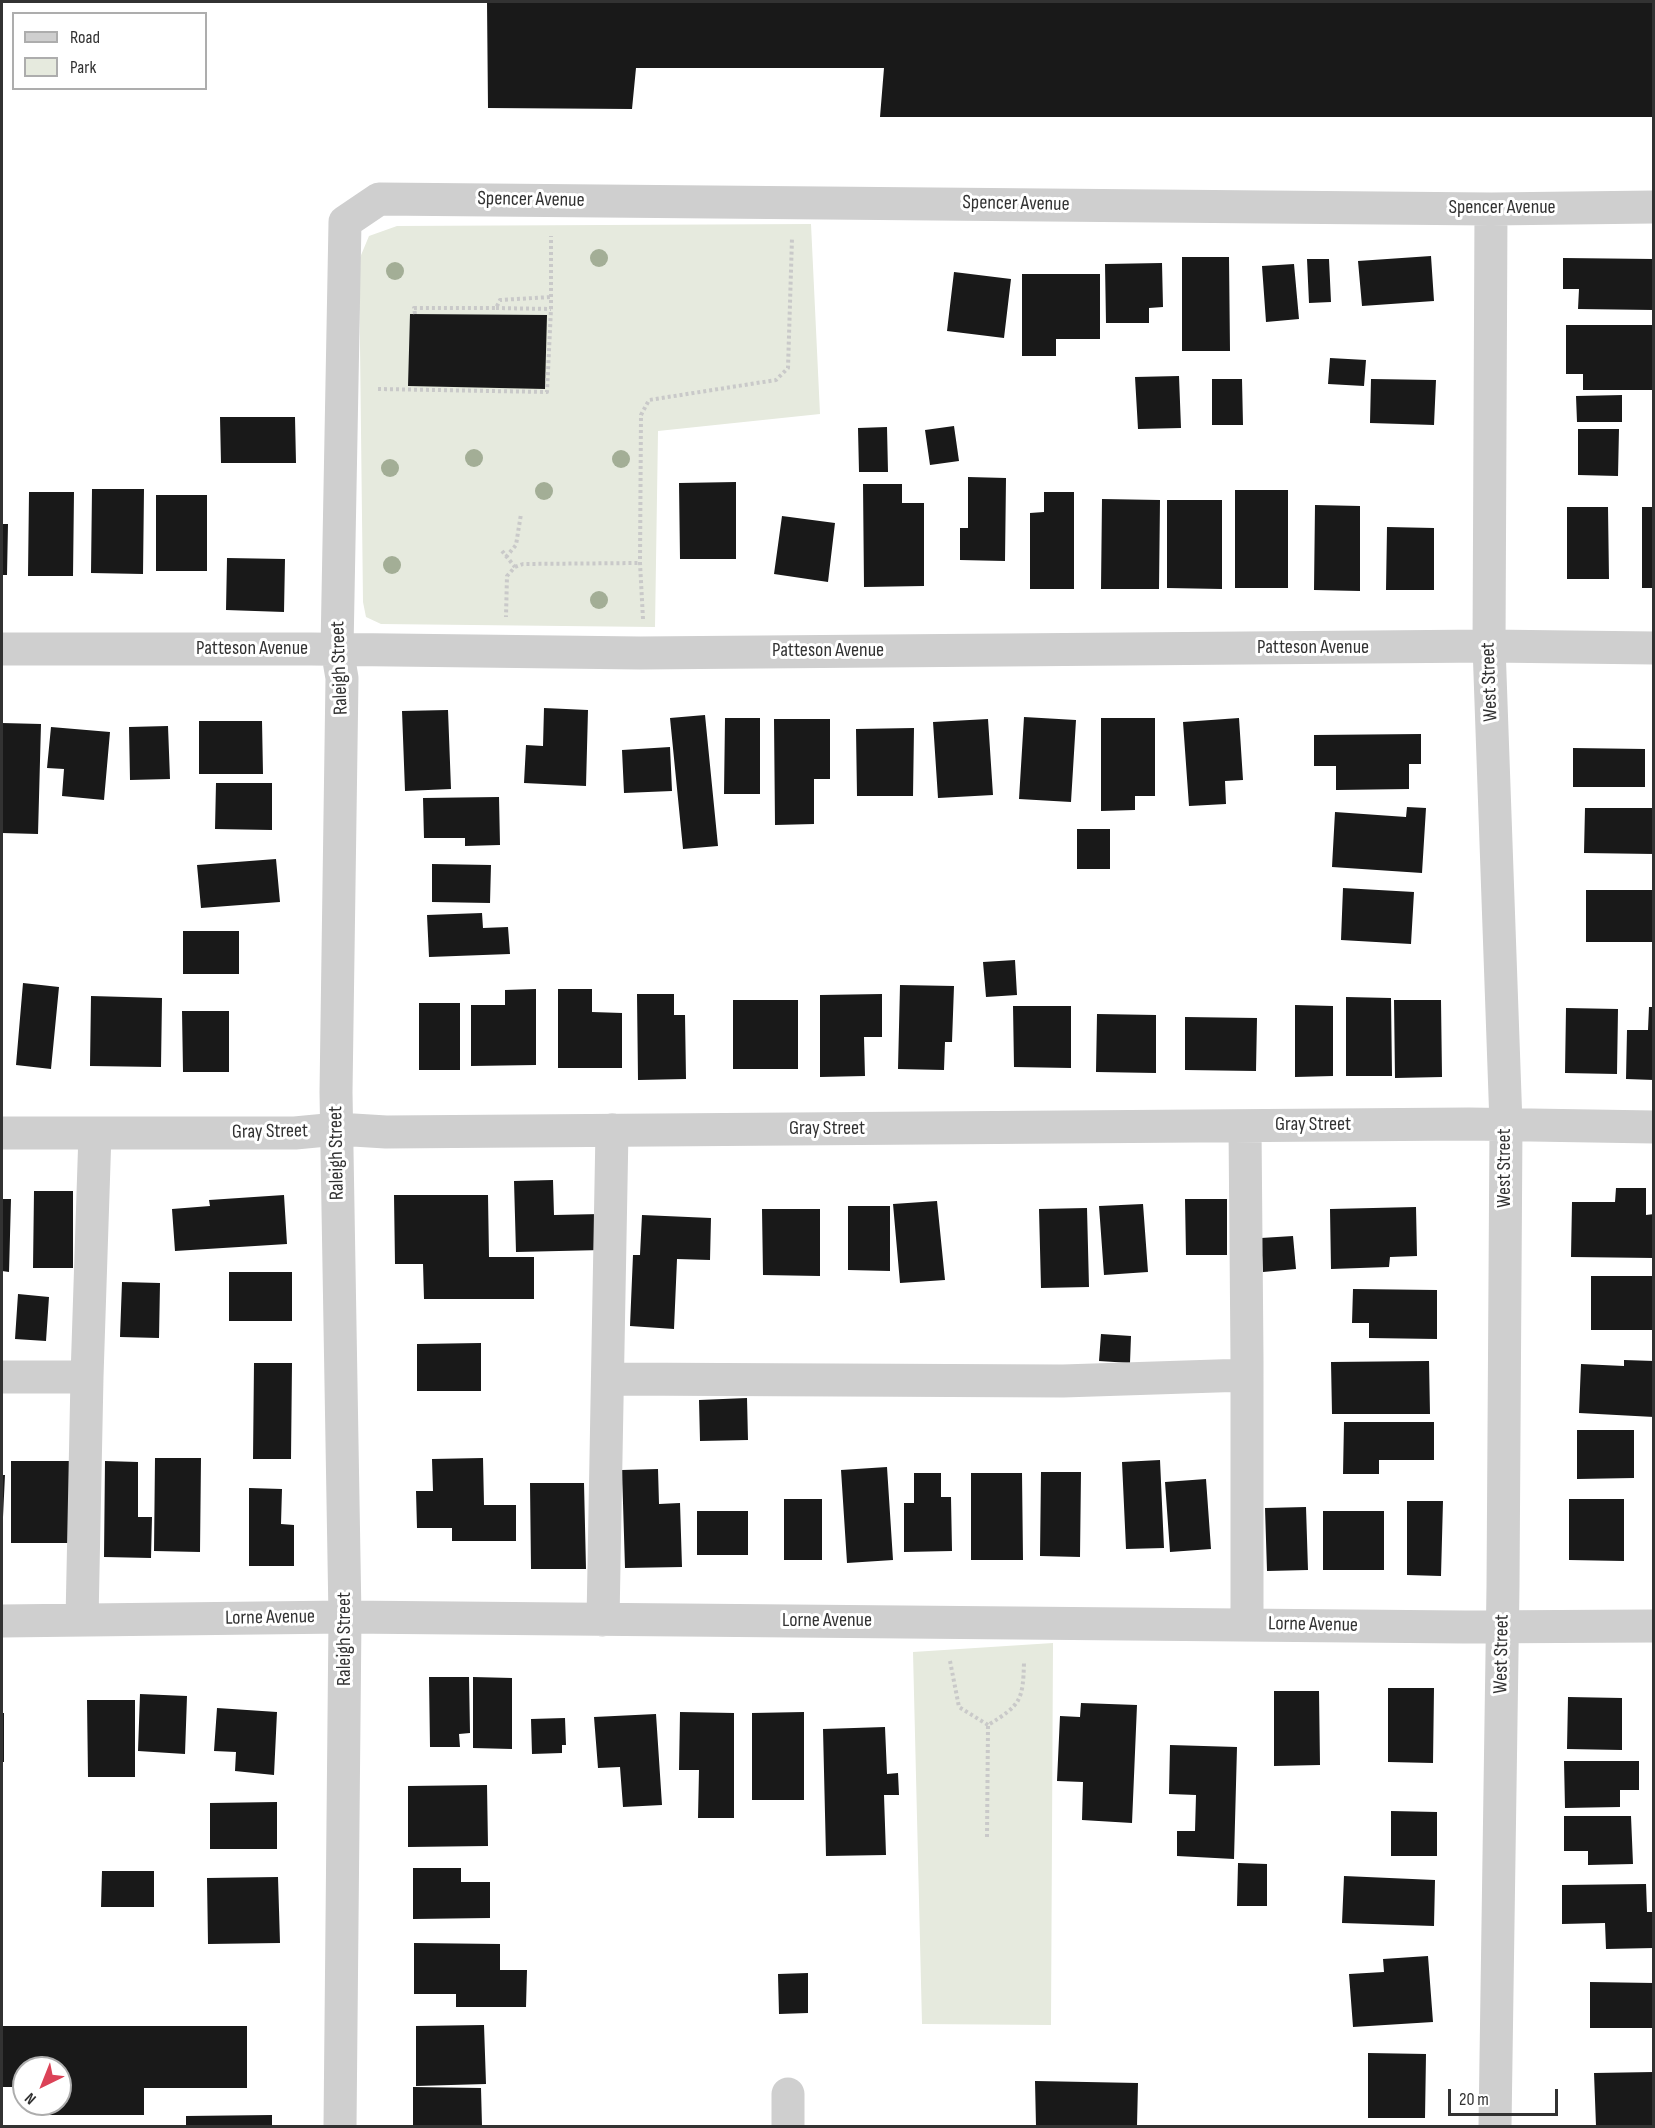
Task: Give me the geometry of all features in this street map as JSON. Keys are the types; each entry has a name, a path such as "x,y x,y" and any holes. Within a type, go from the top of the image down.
{"street":[{"name":"Spencer Avenue","path":"380,199 1491,209 1653,207"},
{"name":"Raleigh Street","path":"340,2127 345,1617 337,1129 342,678 337,649 345,222 380,199"},
{"name":"West Street","path":"1491,209 1489,646 1506,1124 1503,1627 1495,2127"},
{"name":"Patteson Avenue","path":"2,649 337,649 652,653 1489,646 1653,648"},
{"name":"Gray Street","path":"2,1133 295,1133 337,1129 386,1132 1506,1124 1653,1127"},
{"path":"1245,1126 1246,1625"},
{"path":"603,1620 612,1130"},
{"path":"82,1620 95,1133"},
{"path":"608,1379 1063,1381 1247,1375"},
{"path":"2,1377 87,1377"},
{"name":"Lorne Avenue","path":"2,1621 345,1617 1503,1627 1653,1626"},
{"path":"788,2094 788,2127"}],"path":[{"path":"372,389 547,392 551,309 551,228"},
{"path":"643,624 640,563 641,415 649,400 776,380 788,368 792,228"},
{"path":"496,308 500,300 551,297"},
{"path":"415,314 414,308 551,309"},
{"path":"506,557 516,545 521,514"},
{"path":"502,551 515,567"},
{"path":"506,623 507,576 515,567 523,564 640,563"},
{"path":"950,1661 959,1707 988,1725"},
{"path":"988,1725 1011,1712 1023,1690 1024,1662"},
{"path":"987,1838 988,1725"}],"green space":[{"path":"811,224 820,414 658,431 655,627 381,624 366,617 363,602 359,260 369,236 397,226"},
{"path":"1053,1643 1051,2025 922,2024 913,1652"}],"building":[{"path":"487,2 1654,2 1654,117 880,117 884,68 636,68 632,109 488,108"},
{"path":"1431,256 1434,301 1362,306 1358,261"},
{"path":"1182,257 1229,257 1230,351 1182,351"},
{"path":"1563,258 1654,259 1654,310 1578,309 1579,289 1563,289"},
{"path":"1307,259 1329,259 1331,302 1309,303"},
{"path":"1162,263 1163,307 1149,308 1149,323 1106,323 1105,264"},
{"path":"1294,264 1299,319 1266,322 1262,266"},
{"path":"954,272 1011,279 1004,338 947,331"},
{"path":"1022,274 1100,274 1100,339 1056,339 1056,356 1022,356"},
{"path":"410,314 547,315 545,389 408,386"},
{"path":"1566,325 1654,325 1654,390 1583,390 1583,374 1566,374"},
{"path":"1330,358 1366,360 1364,386 1328,384"},
{"path":"1179,376 1181,428 1138,429 1135,377"},
{"path":"1212,379 1242,379 1243,425 1212,425"},
{"path":"1371,379 1436,380 1434,425 1370,423"},
{"path":"1622,395 1622,422 1577,422 1576,396"},
{"path":"220,417 295,417 296,463 221,463"},
{"path":"954,426 959,461 930,465 925,430"},
{"path":"887,427 888,472 859,472 858,428"},
{"path":"1578,429 1619,429 1618,476 1578,475"},
{"path":"968,477 1006,478 1005,561 960,560 960,528 968,528"},
{"path":"736,482 736,559 680,559 679,483"},
{"path":"863,484 902,484 902,503 924,503 924,586 864,587"},
{"path":"92,489 144,489 143,574 91,573"},
{"path":"1235,490 1288,490 1288,588 1235,588"},
{"path":"29,492 74,492 73,576 28,576"},
{"path":"1044,492 1074,492 1074,589 1030,589 1030,513 1044,512"},
{"path":"156,495 207,495 207,571 156,571"},
{"path":"1102,499 1160,500 1159,589 1101,589"},
{"path":"1167,500 1222,500 1222,589 1167,588"},
{"path":"1315,505 1360,506 1360,591 1314,590"},
{"path":"1567,507 1608,507 1609,579 1567,579"},
{"path":"1642,507 1654,507 1654,588 1642,588"},
{"path":"782,516 835,523 828,582 774,574"},
{"path":"2,524 8,524 7,575 2,575"},
{"path":"1387,527 1434,528 1434,590 1386,590"},
{"path":"227,558 285,559 284,612 226,610"},
{"path":"544,708 588,710 586,786 524,783 526,745 543,746"},
{"path":"448,710 451,789 405,791 402,711"},
{"path":"705,715 718,846 683,849 670,718"},
{"path":"1024,717 1076,720 1071,802 1019,799"},
{"path":"725,718 760,718 760,794 724,794"},
{"path":"1101,718 1155,718 1155,796 1135,796 1135,810 1101,811"},
{"path":"1239,718 1243,780 1225,781 1226,804 1189,806 1183,722"},
{"path":"774,719 830,719 830,779 814,779 814,824 775,825"},
{"path":"988,719 993,795 938,798 933,722"},
{"path":"199,721 262,721 263,774 199,774"},
{"path":"2,723 41,724 38,834 2,833"},
{"path":"168,726 170,779 130,780 129,727"},
{"path":"51,727 110,732 104,800 62,796 64,769 47,768"},
{"path":"914,728 913,796 857,796 856,729"},
{"path":"1421,734 1421,764 1409,764 1409,789 1336,790 1336,766 1314,766 1314,735"},
{"path":"670,747 672,791 624,793 622,750"},
{"path":"1573,748 1645,749 1645,787 1573,787"},
{"path":"216,783 272,783 272,830 215,829"},
{"path":"499,797 500,845 465,846 465,838 424,838 423,798"},
{"path":"1407,807 1426,808 1422,873 1332,867 1335,812 1406,817"},
{"path":"1585,808 1654,808 1654,854 1584,853"},
{"path":"1077,829 1110,829 1110,869 1077,869"},
{"path":"276,859 280,902 201,908 197,865"},
{"path":"432,864 491,865 490,903 432,902"},
{"path":"1343,888 1414,892 1411,944 1341,940"},
{"path":"1586,890 1654,890 1654,942 1586,942"},
{"path":"482,913 483,928 508,927 510,954 429,957 427,915"},
{"path":"183,931 239,931 239,974 183,974"},
{"path":"1015,960 1017,995 986,997 983,962"},
{"path":"23,983 59,987 51,1069 16,1065"},
{"path":"900,985 954,986 952,1042 945,1042 944,1070 898,1069"},
{"path":"536,989 536,1065 471,1066 471,1005 505,1005 505,990"},
{"path":"558,989 592,989 592,1012 622,1013 622,1068 558,1068"},
{"path":"637,994 674,994 674,1015 685,1015 686,1079 638,1080"},
{"path":"882,994 882,1037 864,1037 865,1076 820,1077 820,995"},
{"path":"91,996 162,998 161,1067 90,1066"},
{"path":"1346,997 1391,998 1392,1076 1346,1076"},
{"path":"733,1000 798,1000 798,1069 733,1069"},
{"path":"1394,1000 1441,1000 1442,1077 1395,1078"},
{"path":"419,1003 460,1003 460,1070 419,1070"},
{"path":"1295,1005 1333,1006 1333,1076 1295,1077"},
{"path":"1013,1006 1071,1006 1071,1068 1014,1067"},
{"path":"1649,1007 1654,1007 1654,1080 1626,1079 1627,1030 1648,1030"},
{"path":"1566,1008 1618,1009 1617,1074 1565,1073"},
{"path":"182,1011 229,1011 229,1072 183,1072"},
{"path":"1097,1014 1156,1015 1156,1073 1096,1072"},
{"path":"1185,1017 1257,1018 1256,1071 1185,1070"},
{"path":"553,1180 554,1215 601,1214 602,1250 516,1252 514,1181"},
{"path":"1616,1188 1646,1188 1646,1215 1654,1214 1654,1258 1571,1257 1572,1202 1615,1202"},
{"path":"34,1191 73,1191 73,1268 33,1268"},
{"path":"284,1195 287,1244 175,1251 172,1209 210,1206 209,1200"},
{"path":"394,1195 488,1195 489,1257 534,1257 534,1299 424,1299 423,1264 395,1264"},
{"path":"2,1199 11,1199 9,1272 2,1271"},
{"path":"1185,1199 1227,1199 1227,1255 1186,1255"},
{"path":"937,1201 945,1280 900,1283 893,1204"},
{"path":"1143,1204 1148,1272 1104,1275 1099,1206"},
{"path":"848,1206 890,1206 890,1271 848,1270"},
{"path":"1416,1207 1417,1256 1390,1257 1389,1267 1331,1269 1330,1209"},
{"path":"1087,1208 1089,1287 1041,1288 1039,1209"},
{"path":"762,1209 820,1209 820,1276 763,1275"},
{"path":"642,1215 711,1218 710,1260 677,1259 674,1329 630,1326 633,1255 640,1255"},
{"path":"1293,1236 1296,1269 1263,1272 1261,1238"},
{"path":"229,1272 292,1272 292,1321 229,1321"},
{"path":"1591,1276 1654,1276 1654,1330 1591,1330"},
{"path":"122,1282 160,1283 159,1338 120,1337"},
{"path":"1353,1289 1437,1290 1437,1339 1369,1338 1369,1323 1352,1323"},
{"path":"18,1294 49,1297 46,1341 15,1339"},
{"path":"1101,1334 1131,1336 1130,1363 1099,1361"},
{"path":"481,1343 481,1391 417,1391 417,1344"},
{"path":"1624,1360 1654,1361 1654,1417 1579,1413 1581,1364 1624,1366"},
{"path":"1429,1361 1430,1414 1332,1414 1331,1362"},
{"path":"254,1363 292,1363 291,1459 253,1459"},
{"path":"747,1398 748,1440 700,1441 699,1400"},
{"path":"1344,1422 1434,1422 1434,1460 1379,1460 1379,1474 1343,1474"},
{"path":"1577,1430 1634,1430 1634,1478 1577,1479"},
{"path":"155,1458 201,1458 200,1552 154,1551"},
{"path":"483,1458 484,1505 516,1505 516,1541 452,1541 452,1528 417,1528 416,1491 433,1491 432,1459"},
{"path":"1160,1460 1164,1548 1126,1549 1122,1462"},
{"path":"11,1461 69,1461 69,1543 11,1543"},
{"path":"105,1461 138,1462 138,1517 152,1517 151,1558 104,1557"},
{"path":"887,1467 893,1560 847,1563 841,1470"},
{"path":"658,1469 659,1504 680,1503 682,1567 625,1568 622,1470"},
{"path":"1041,1472 1081,1472 1080,1557 1040,1556"},
{"path":"914,1473 941,1473 941,1497 951,1497 952,1551 904,1552 904,1503 914,1503"},
{"path":"971,1473 1022,1473 1023,1560 971,1560"},
{"path":"2,1475 5,1475 3,1517 2,1517"},
{"path":"1206,1479 1211,1549 1170,1552 1165,1482"},
{"path":"530,1483 584,1483 586,1569 531,1569"},
{"path":"249,1488 282,1489 281,1524 294,1525 294,1566 249,1566"},
{"path":"784,1499 822,1499 822,1560 784,1560"},
{"path":"1569,1499 1624,1499 1624,1561 1569,1560"},
{"path":"1407,1501 1443,1501 1441,1576 1407,1575"},
{"path":"1306,1507 1308,1570 1267,1571 1265,1508"},
{"path":"697,1511 748,1511 748,1555 697,1555"},
{"path":"1323,1511 1384,1511 1384,1570 1323,1570"},
{"path":"429,1677 469,1677 470,1733 459,1734 460,1747 430,1747"},
{"path":"473,1677 512,1678 512,1749 473,1748"},
{"path":"1388,1688 1434,1688 1433,1763 1388,1762"},
{"path":"1274,1691 1319,1691 1320,1765 1274,1766"},
{"path":"140,1694 187,1696 185,1754 138,1751"},
{"path":"1568,1697 1622,1698 1622,1750 1567,1749"},
{"path":"87,1700 135,1700 135,1777 88,1777"},
{"path":"1081,1703 1137,1705 1132,1823 1082,1820 1083,1782 1057,1781 1060,1716 1080,1717"},
{"path":"217,1708 277,1712 274,1775 235,1771 236,1752 214,1751"},
{"path":"680,1712 734,1713 734,1818 698,1818 699,1770 679,1770"},
{"path":"804,1712 804,1800 752,1800 752,1713"},
{"path":"2,1713 4,1713 4,1762 2,1762"},
{"path":"656,1714 662,1805 623,1807 620,1767 598,1768 594,1717"},
{"path":"565,1718 566,1745 562,1745 562,1753 532,1754 531,1719"},
{"path":"885,1727 887,1774 898,1773 899,1795 884,1795 886,1855 826,1856 823,1729"},
{"path":"1170,1745 1237,1747 1234,1859 1177,1856 1177,1831 1195,1831 1196,1795 1169,1794"},
{"path":"1564,1761 1639,1761 1639,1790 1620,1790 1620,1807 1565,1808"},
{"path":"487,1785 488,1846 408,1847 408,1786"},
{"path":"277,1802 277,1849 210,1849 210,1803"},
{"path":"1391,1811 1437,1812 1437,1856 1391,1856"},
{"path":"1564,1816 1631,1816 1633,1864 1588,1865 1588,1851 1564,1851"},
{"path":"1238,1863 1267,1864 1267,1906 1237,1906"},
{"path":"413,1868 461,1868 461,1882 490,1882 490,1918 413,1919"},
{"path":"102,1871 154,1871 154,1907 101,1907"},
{"path":"1344,1876 1435,1880 1434,1926 1342,1923"},
{"path":"278,1877 280,1943 208,1944 207,1878"},
{"path":"1646,1884 1647,1912 1654,1912 1654,1948 1606,1949 1605,1923 1562,1924 1562,1885"},
{"path":"414,1943 500,1944 500,1970 527,1970 526,2007 456,2007 456,1994 414,1994"},
{"path":"1428,1956 1433,2022 1353,2027 1349,1974 1384,1972 1383,1959"},
{"path":"808,1973 808,2013 779,2014 778,1974"},
{"path":"1590,1982 1654,1983 1654,2028 1590,2028"},
{"path":"484,2025 486,2084 416,2086 416,2026"},
{"path":"2,2026 247,2026 247,2088 144,2088 144,2115 72,2115 72,2056 12,2056 12,2087 2,2087"},
{"path":"1368,2053 1426,2054 1425,2118 1368,2118"},
{"path":"1654,2072 1654,2126 1596,2126 1594,2073"},
{"path":"1035,2081 1138,2083 1137,2126 1036,2126"},
{"path":"413,2087 481,2088 482,2126 413,2126"},
{"path":"272,2115 272,2126 186,2126 186,2116"}]}
